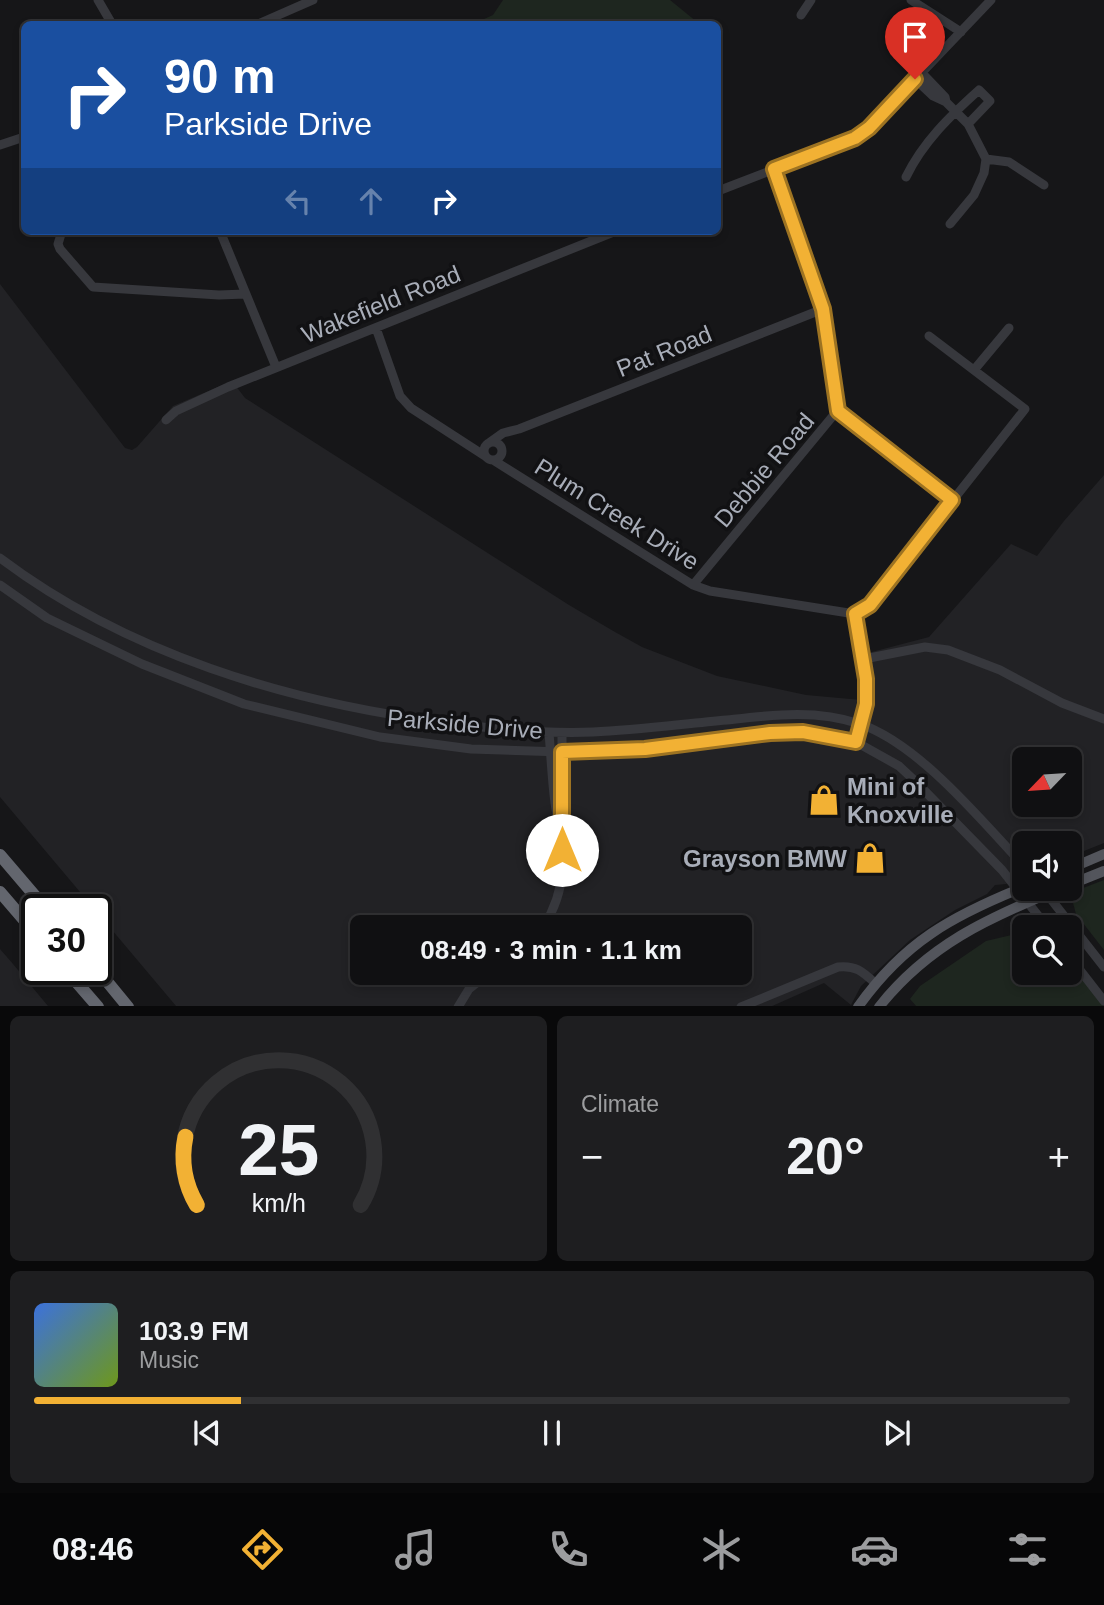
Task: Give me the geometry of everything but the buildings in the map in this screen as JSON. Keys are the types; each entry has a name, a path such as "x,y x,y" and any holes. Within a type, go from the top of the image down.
{"highway":[{"path":"0,855 33,894"},
{"path":"0,892 21,916"},
{"path":"79,985 98,1006"},
{"path":"110,985 128,1006"}],"main road":[{"path":"1082,863 1104,854"},
{"path":"1082,879 1104,870"},
{"path":"858,1006 875,982 928,934 961,913 1012,892"},
{"path":"879,1006 909,972 937,950 982,922 1028,902"},
{"path":"875,982 887,996"}],"street":[{"path":"98,0 110,21"},
{"path":"265,21 313,0"},
{"path":"801,15 811,0"},
{"path":"911,0 961,33"},
{"path":"721,190 855,138 869,128 991,0"},
{"path":"918,76 933,96 946,102 968,124 986,159 984,173 974,195 950,224"},
{"path":"906,177 916,157 956,111 979,90 990,101 968,124"},
{"path":"0,145 21,138"},
{"path":"986,159 1009,162 1044,185"},
{"path":"774,169 823,309 838,411 952,500"},
{"path":"61,235 58,244 60,249 93,287 219,295 245,294"},
{"path":"222,235 276,367"},
{"name":"Wakefield Road","path":"166,420 176,411 276,367 606,235"},
{"name":"Pat Road","path":"488,444 497,436 823,309"},
{"name":"Plum Creek Drive","path":"376,328 400,396 411,408 468,443 495,455 515,472 668,571 710,591 855,614"},
{"path":"974,370 1009,328"},
{"path":"856,742 866,704 864,659 855,614 870,605 1025,410 929,336"},
{"name":"Debbie Road","path":"693,585 838,411"},
{"path":"488,444 484,449 495,455 519,429"},
{"name":"Plum Creek Drive","path":"468,443 497,444 495,455"},
{"name":"Parkside Drive","path":"0,558 58,599 150,644 250,682 384,715 549,733 642,729 788,714 822,715 861,724 907,749 1012,854"},
{"name":"Parkside Drive","path":"0,585 47,618 130,658 244,704 380,737 471,749 562,752 645,749 770,733 803,732 856,742 899,766 1012,879"},
{"path":"864,659 925,647 948,650 1000,670 1062,703 1104,719"},
{"path":"549,733 555,805 561,826"},
{"path":"551,915 564,874 561,826 562,733"},
{"path":"922,788 931,770"},
{"path":"1052,901 1104,967"},
{"name":"Parkside Drive","path":"1028,902 1038,915"},
{"path":"741,1006 838,967 851,966 862,970 875,982"},
{"path":"1082,973 1104,1001"},
{"path":"458,1006 474,985"}],"shaded area":[{"path":"503,0 670,0 696,21 480,21 493,15"},
{"path":"0,284 125,448 132,450 137,447 173,406 232,381 245,398 569,605 642,647 717,676 806,695 872,701 868,653 929,637 1011,544 1037,556 1104,475 1104,843 1082,852 1082,831 1012,831 1012,881 995,885 987,894 955,910 910,940 861,986 851,1005 824,983 772,1006 176,1006 112,930 112,894 82,894 0,797"},
{"path":"1104,880 1104,950 1082,922 1082,915 1076,914 1073,901 1082,901 1082,888"},
{"path":"1012,935 1012,985 1082,985 1082,978 1104,1006 916,1006 910,999 920,986 986,941"},
{"path":"0,949 21,974 21,985 30,985 48,1006 0,1006"}],"place":[{"name":"Mini of Knoxville","path":"824,800"},
{"name":"Grayson BMW","path":"870,858"}],"route":[{"path":"562,850 562,752 645,749 770,733 810,732 856,742 866,704 866,679 855,614 870,605 952,500 838,411 823,309 774,169 855,138 869,128 915,79"}]}
